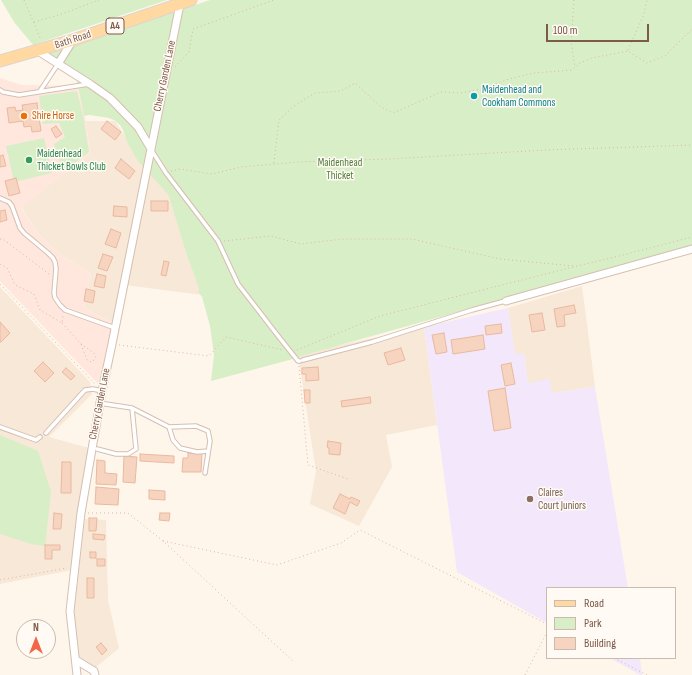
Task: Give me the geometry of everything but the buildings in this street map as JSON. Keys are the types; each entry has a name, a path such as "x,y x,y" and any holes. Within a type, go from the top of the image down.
{"main road":[{"name":"Bath Road","path":"0,61 42,50 186,2"}],"street":[{"name":"Cherry Garden Lane","path":"77,675 70,611 81,513 102,391 116,328 150,149 167,70 186,2"},
{"path":"58,64 73,40"},
{"path":"42,50 58,64 110,98 138,127 150,149"},
{"path":"506,301 692,249"},
{"path":"76,660 94,671 95,675"}],"lane":[{"path":"40,91 58,64"},
{"path":"0,90 19,95 90,84"},
{"path":"150,149 166,173 218,241 238,284 291,352 301,361 372,342 472,310 506,301"},
{"path":"0,198 9,202 12,206 20,228 24,233 53,258 56,269 54,293 57,302 65,310 116,328"},
{"path":"46,433 85,390 93,389 102,391"},
{"path":"100,403 132,408 169,427 196,426 208,431 210,441 205,473"},
{"path":"97,449 116,454 128,454 136,449 132,408"},
{"path":"0,427 36,440 40,437"},
{"path":"169,427 173,440 180,448 197,452 208,451"}],"path":[{"path":"24,0 34,22 42,50"},
{"path":"34,22 62,14 98,0"},
{"path":"167,70 172,69 189,52 193,29 274,0"},
{"path":"574,0 571,42 575,67"},
{"path":"628,51 644,14 648,0"},
{"path":"274,164 279,120 294,106 315,93 341,91 356,83 381,107 393,113 441,92 460,93 482,89 534,73 572,70 580,63 592,58 628,51 647,63 665,56 692,29"},
{"path":"166,173 180,169 212,174 241,167 298,162 389,159 546,150 692,145"},
{"path":"218,241 271,236 301,244 342,239 412,239 500,259 576,266"},
{"path":"112,344 209,356 226,337 291,352 380,316 692,237"},
{"path":"0,239 3,239 49,274 54,289"},
{"path":"0,264 7,268 15,285 34,294 40,310 62,323 81,344 94,353 96,357 94,360 91,362 87,360 81,344"},
{"path":"0,284 102,391"},
{"path":"62,323 65,310"},
{"path":"301,361 308,465 348,478"},
{"path":"81,513 128,513 163,541 294,662"},
{"path":"163,541 277,565 341,543 360,530 546,623"},
{"path":"0,580 75,566"},
{"path":"525,675 546,634"},
{"path":"616,659 648,675"}],"shaded area":[{"path":"0,78 22,85 77,86 86,121 90,154 21,208 37,232 61,255 91,274 84,308 113,323 99,385 0,281"},
{"path":"86,121 115,121 143,164 172,196 202,295 122,284 113,323 84,308 91,274 61,255 37,232 21,207 90,154"},
{"path":"582,286 595,387 552,393 528,383 524,353 515,355 508,308"},
{"path":"0,287 90,382 92,394 49,437 89,448 72,570 0,584"},
{"name":"Claires Court Juniors","path":"508,308 515,354 524,353 528,383 550,379 552,393 595,387 628,587 546,587 546,622 457,572 424,327"},
{"path":"424,327 437,425 386,435 392,467 359,526 310,504 316,471 298,354"},
{"path":"85,519 106,520 108,600 119,648 95,668 79,659 74,610"},
{"path":"612,659 640,659 642,675"}],"green space":[{"path":"1,0 167,0 33,45 14,22"},
{"name":"Maidenhead Thicket","path":"210,0 692,0 692,246 211,381 214,355 210,326 169,196 138,161 127,142 120,125 109,118 90,115 84,116 76,77 43,56"},
{"path":"77,91 84,120 89,152 63,172 54,144 65,137 59,123 43,124 39,96"},
{"name":"Maidenhead Thicket Bowls Club","path":"44,138 52,173 14,182 6,146"},
{"path":"0,435 38,451 51,492 45,546 31,544 0,534"}],"place":[{"name":"Maidenhead and Cookham Commons","path":"474,96"},
{"name":"Shire Horse","path":"24,116"},
{"name":"Maidenhead Thicket Bowls Club","path":"29,160"},
{"name":"Claires Court Juniors","path":"530,499"}]}
